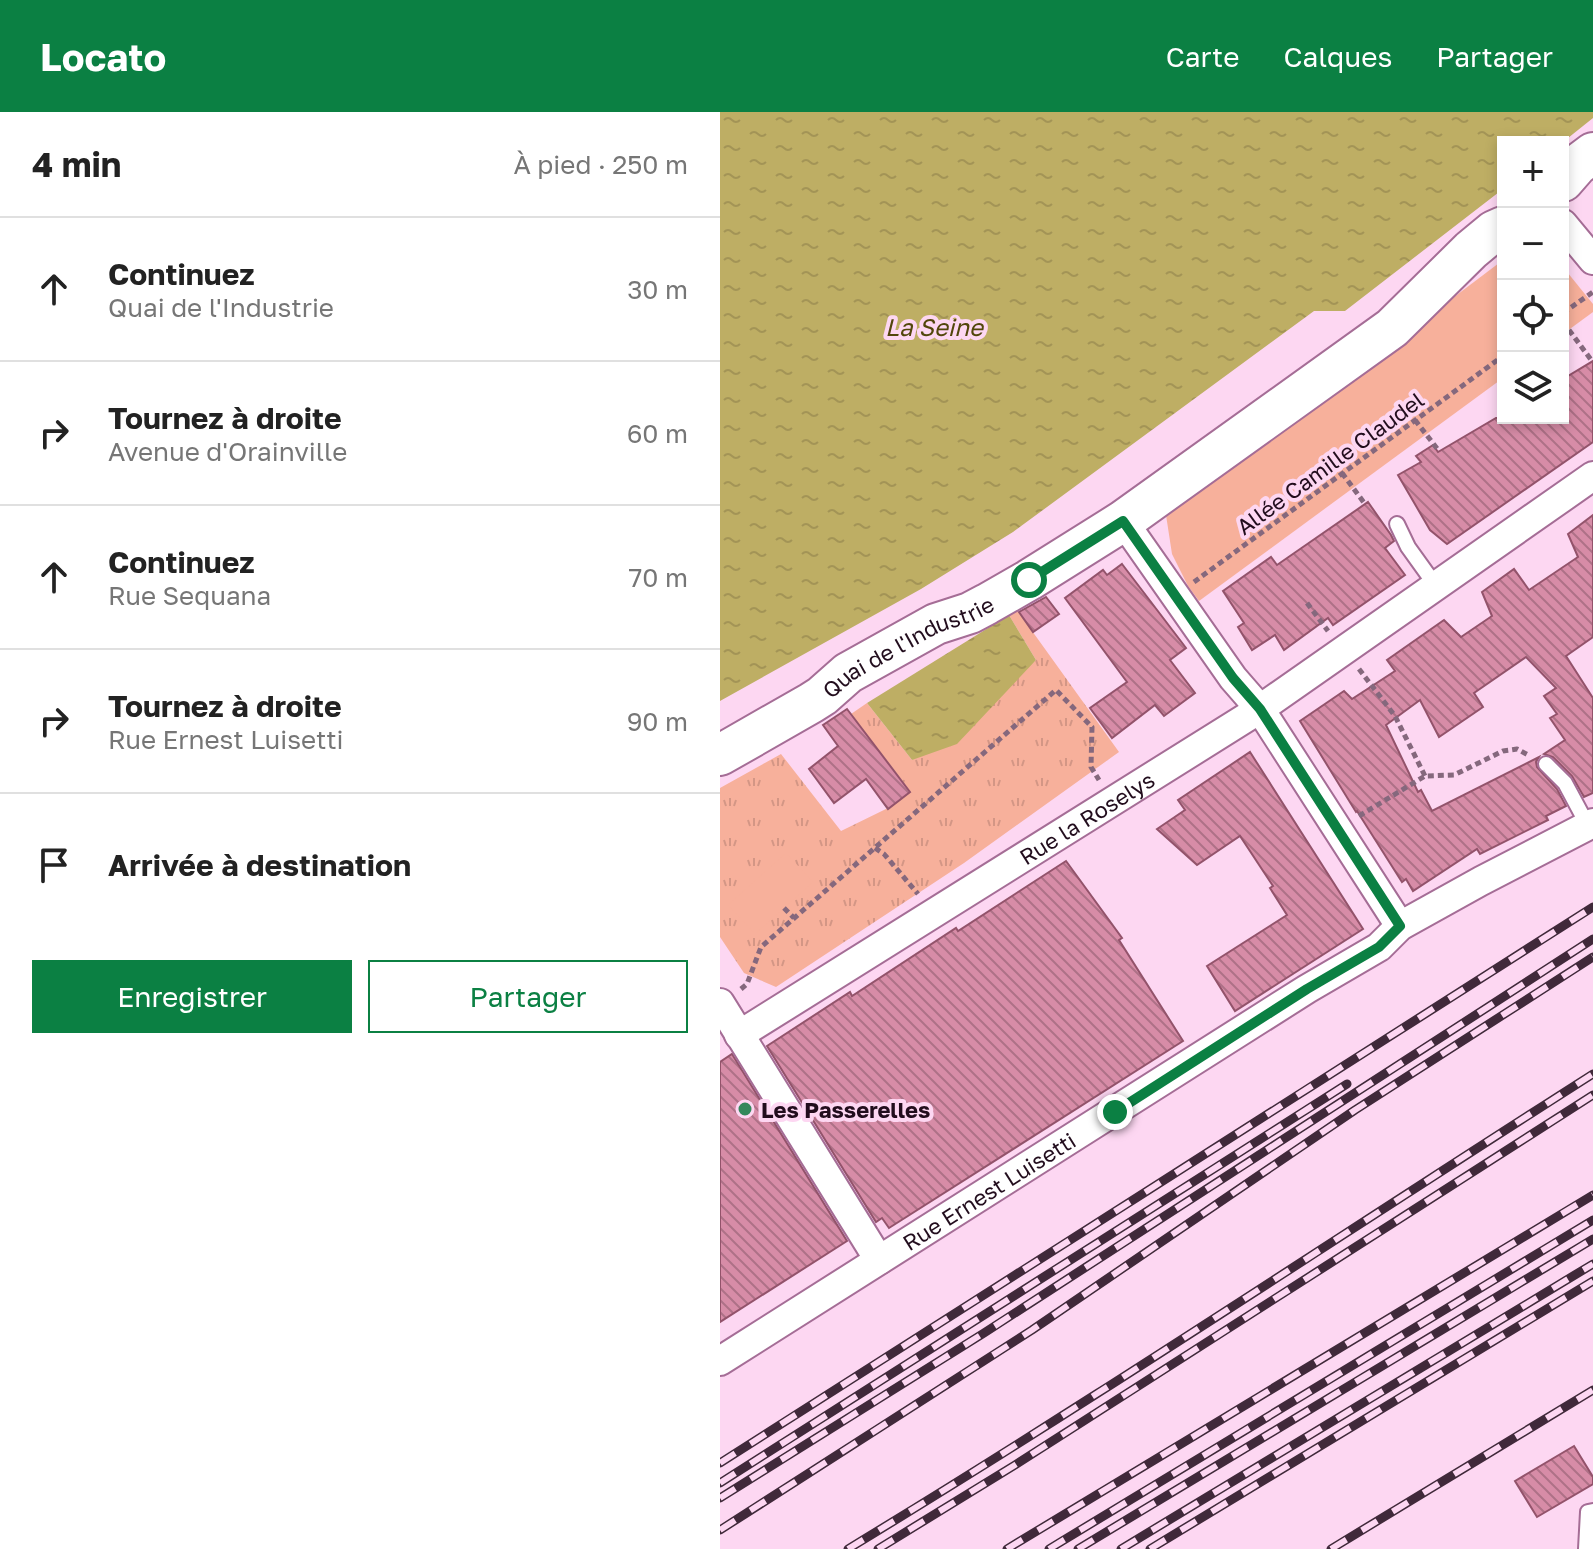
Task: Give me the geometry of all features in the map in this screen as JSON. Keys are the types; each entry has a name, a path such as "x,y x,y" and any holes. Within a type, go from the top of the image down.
{"main road":[{"path":"1569,174 1593,153"},
{"name":"Quai de l'Industrie","path":"720,755 822,696 848,673 936,624 970,613 1123,521 1392,328 1471,250 1497,230"}],"street":[{"path":"1569,231 1593,260"},
{"name":"Rue la Roselys","path":"739,1035 1260,709 1593,476"},
{"path":"1123,521 1233,678 1260,709 1400,926"},
{"name":"Rue Ernest Luisetti","path":"720,1361 1307,989 1379,947 1400,926 1591,825"},
{"path":"721,1004 879,1260"}],"lane":[{"path":"1397,524 1433,588"},
{"path":"1541,764 1565,783 1591,825"},
{"path":"1586,1549 1588,1512 1593,1511"}],"path":[{"path":"1569,309 1593,292"},
{"path":"1569,330 1592,361"},
{"name":"Allée Camille Claudel","path":"1175,595 1497,360"},
{"path":"1415,420 1439,451"},
{"path":"1342,473 1365,504"},
{"path":"1345,650 1395,716 1425,776"},
{"path":"721,1004 747,984 761,947 1056,690 1092,727 1091,767 1112,802"},
{"path":"1358,816 1425,776 1454,775 1503,751 1517,749 1541,764"},
{"path":"875,848 884,854 933,914"},
{"path":"784,908 794,918"}],"green space":[{"path":"1497,265 1497,382 1199,601 1172,554 1166,515"},
{"path":"1569,274 1593,304 1593,312 1569,330"},
{"path":"1017,610 1119,752 964,863 776,987 744,973 720,937 720,788 781,754 841,831 888,808 910,791 851,714 867,703 912,760 1036,660 1009,615"},
{"path":"786,853 813,882 755,934 728,905"}],"water":[{"name":"La Seine","path":"720,112 1593,112 1593,118 1569,137 1497,136 1497,194 1345,311 1314,311 1013,532 921,589 720,701"},
{"path":"1009,615 1036,660 957,744 912,760 867,703"}],"building":[{"path":"1593,361 1593,442 1447,544 1430,530 1398,475 1421,462 1416,456 1433,445 1438,452 1496,418 1497,424 1569,424 1569,375"},
{"path":"1368,502 1394,541 1385,548 1405,575 1333,625 1328,618 1284,650 1275,635 1252,650 1238,627 1244,623 1223,591 1271,557 1277,565"},
{"path":"1593,515 1593,637 1566,656 1593,698 1593,793 1584,797 1572,776 1553,757 1544,754 1565,740 1550,718 1557,714 1544,696 1556,688 1526,657 1474,693 1483,707 1439,737 1420,700 1386,725 1418,792 1421,790 1432,811 1539,757 1537,767 1557,789 1566,806 1546,816 1548,820 1480,854 1477,849 1413,891 1406,879 1402,882 1300,721 1344,691 1352,699 1395,671 1387,660 1444,620 1461,637 1492,616 1482,592 1514,569 1529,590 1578,557 1568,534"},
{"path":"1122,564 1186,648 1170,660 1195,693 1164,716 1155,705 1112,738 1090,708 1127,682 1065,598 1103,570 1107,575"},
{"path":"1046,597 1059,614 1033,632 1019,612"},
{"path":"847,709 910,792 888,809 866,779 834,803 809,769 838,746 823,725"},
{"path":"1250,752 1363,929 1235,1011 1207,966 1287,915 1270,888 1273,886 1240,836 1197,865 1157,829 1185,810 1178,800"},
{"path":"1066,861 1122,938 1119,940 1183,1041 889,1228 882,1218 876,1222 767,1046 850,992 852,996 956,928 958,931"},
{"path":"732,1054 847,1241 720,1322 720,1062"},
{"path":"1574,1446 1593,1477 1593,1484 1537,1517 1515,1481"}],"railway":[{"path":"720,1463 1593,907"},
{"path":"720,1498 984,1333 1593,939"},
{"path":"720,1530 1032,1330 1355,1110 1593,957"},
{"path":"848,1549 1129,1373 1593,1074"},
{"path":"720,1483 1347,1084"},
{"path":"878,1549 1015,1465 1593,1095"},
{"path":"1007,1549 1593,1195"},
{"path":"1049,1549 1593,1220"},
{"path":"1078,1549 1593,1239"},
{"path":"1121,1549 1593,1264"},
{"path":"1150,1549 1593,1281"},
{"path":"1331,1549 1593,1390"}],"place":[{"name":"Les Passerelles","path":"745,1109"}],"route":[{"path":"1029,580 1123,521 1233,678 1260,709 1400,926 1379,947 1307,989 1115,1112"}]}
